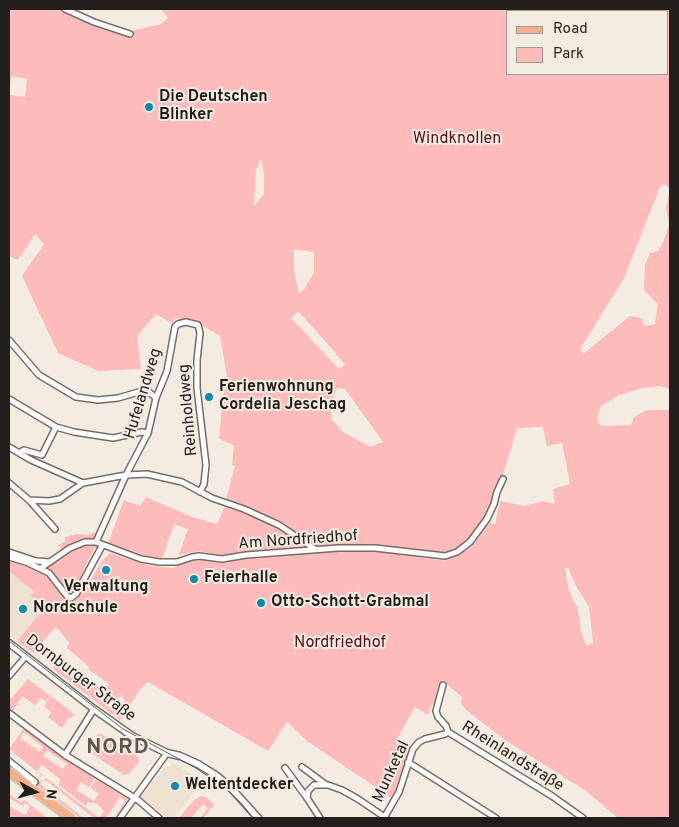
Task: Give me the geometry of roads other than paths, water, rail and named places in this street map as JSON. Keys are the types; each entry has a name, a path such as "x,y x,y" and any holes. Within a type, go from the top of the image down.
{"main road":[{"path":"9,772 70,818"}],"street":[{"path":"65,9 94,22 130,34"},
{"name":"Hufelandweg","path":"96,542 126,475 148,433 156,398 167,371 175,327 186,322 198,325"},
{"name":"Reinholdweg","path":"198,325 200,333 197,360 197,388 206,465 204,484 200,492"},
{"path":"9,340 39,375 76,397 98,400 118,398 142,391 150,393 156,398"},
{"path":"9,399 56,427 74,432 113,438 142,432 148,433"},
{"path":"20,453 24,450 42,455 56,427"},
{"path":"9,447 59,474 83,483"},
{"path":"29,500 49,501 60,499 83,483 126,475 147,474 182,482 212,498 244,509 279,525 315,550"},
{"name":"Am Nordfriedhof","path":"102,546 141,559 159,562 177,562 199,556 222,559 315,550 376,548 445,556 457,552 470,542 485,521 504,479"},
{"path":"9,483 29,500 55,529"},
{"path":"9,557 41,568 54,577 67,596 72,598 102,546 96,542 85,542 76,545 41,568"},
{"path":"9,552 36,561 53,561"},
{"name":"Dornburger Straße","path":"9,643 132,736 167,753 180,756 217,776 232,789 258,818"},
{"path":"9,676 26,656"},
{"path":"443,685 436,711 448,732"},
{"path":"65,755 94,709"},
{"path":"9,713 65,755 134,798 159,818"},
{"name":"Rheinlandstraße","path":"424,739 448,732 552,796 583,818"},
{"name":"Munketal","path":"385,818 399,792 413,749 424,739"},
{"path":"120,818 167,753"},
{"path":"9,761 35,782 30,788"},
{"path":"408,762 496,818"},
{"path":"302,767 325,784 342,790 385,818"},
{"path":"285,768 308,798 320,818"},
{"path":"308,798 308,791 314,785 325,784"}],"tram line":[{"path":"9,641 123,729 194,767 222,785 242,804 253,818"}],"place":[{"name":"Die Deutschen Blinker","path":"149,107"},
{"name":"Ferienwohnung Cordelia Jeschag","path":"209,397"},
{"name":"Verwaltung","path":"106,570"},
{"name":"Feierhalle","path":"194,579"},
{"name":"Otto-Schott-Grabmal","path":"261,603"},
{"name":"Nordschule","path":"23,609"},
{"name":"Weltentdecker","path":"175,786"}],"district":[{"name":"NORD","path":"118,749"}],"park label":[{"name":"Windknollen","path":"457,140"},
{"name":"Nordfriedhof","path":"340,644"}]}
